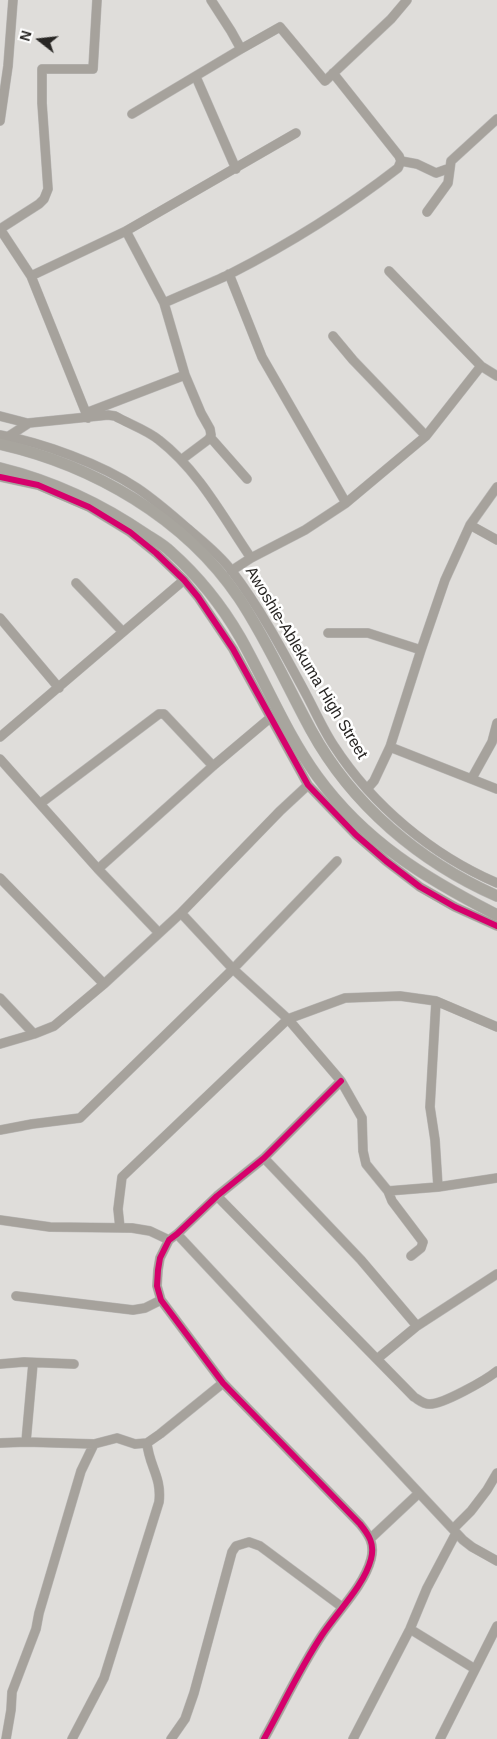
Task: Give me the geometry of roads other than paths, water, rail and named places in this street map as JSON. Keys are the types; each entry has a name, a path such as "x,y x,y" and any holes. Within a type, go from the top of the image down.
{"main road":[{"name":"Awoshie-Ablekuma High Street","path":"3,438 98,477 141,504 174,528 207,558 238,597 267,644 312,731 332,764 350,787 389,828 412,846 458,876 497,896"},
{"path":"0,468 27,474 79,496 129,523 171,551 205,587 234,629 299,749 317,776 356,822 383,846 414,869 446,889 497,915"}],"street":[{"path":"0,121 8,66 13,0"},
{"path":"87,415 31,276 0,229 39,204 47,194 48,178 44,137 42,69 93,69 97,0"},
{"path":"211,0 241,49"},
{"path":"132,114 280,28 325,81 391,19 407,0"},
{"path":"164,303 229,274 337,213 398,168 401,161 400,156 333,73"},
{"path":"196,77 236,168"},
{"path":"427,212 448,183 451,161 497,119"},
{"path":"31,276 126,231 296,133"},
{"path":"401,161 417,164 436,173 450,168"},
{"path":"126,231 164,303 185,375 210,429 208,441 181,460"},
{"path":"389,270 481,366 497,376"},
{"path":"229,274 262,357 346,503"},
{"path":"333,336 353,360 426,436"},
{"path":"231,571 251,558 305,530 346,503 426,436 481,366"},
{"path":"87,415 185,375"},
{"path":"0,416 27,423 87,415 115,416 159,440 199,480 251,558"},
{"path":"3,438 27,423"},
{"path":"210,437 247,479"},
{"name":"Awoshie-Ablekuma High Street","path":"3,438 52,449 88,462 136,487 202,540 231,571 278,643 334,746 367,789 407,828 436,850 497,883"},
{"path":"0,477 38,485 89,507 130,532 156,553 184,580 233,649 308,785 356,835 420,887 455,907 497,926"},
{"path":"367,789 374,781 390,747 445,580 470,525 497,487"},
{"path":"470,525 497,540"},
{"path":"0,738 184,580"},
{"path":"76,583 123,632"},
{"path":"0,618 59,688"},
{"path":"328,633 368,633 421,650"},
{"path":"41,803 159,714 164,714 213,766"},
{"path":"98,869 213,766 270,718"},
{"path":"472,778 492,742 497,724"},
{"path":"390,747 497,789"},
{"path":"1,762 41,803 98,869 159,933"},
{"path":"0,1044 54,1026 104,984 181,913 280,811 308,785"},
{"path":"0,1130 32,1124 78,1120 233,969 337,861"},
{"path":"0,878 104,984"},
{"path":"181,913 233,969 288,1019 342,1081 362,1118 363,1151 366,1164 388,1191 392,1201 423,1242 421,1248 411,1256"},
{"path":"120,1228 118,1209 122,1177 288,1019 345,998 400,996 436,1001 497,1027"},
{"path":"0,998 34,1034"},
{"path":"436,1001 430,1107 435,1140 438,1187"},
{"path":"264,1739 321,1637 352,1596 371,1560 371,1538 360,1524 223,1383 161,1300 157,1286 158,1270 160,1258 169,1240 178,1234 216,1196 264,1158 342,1081"},
{"path":"264,1158 361,1260 417,1326"},
{"path":"388,1191 438,1187 497,1178"},
{"path":"216,1196 414,1397 429,1404 444,1401 489,1377 497,1370"},
{"path":"0,1220 50,1227 120,1228 150,1231 169,1240"},
{"path":"178,1234 455,1531 472,1547 497,1561"},
{"path":"377,1359 417,1326 497,1274"},
{"path":"16,1296 133,1310 145,1308 161,1300"},
{"path":"0,1364 24,1362 74,1364"},
{"path":"26,1442 33,1363"},
{"path":"0,1443 94,1444 117,1438 135,1444 147,1443 223,1383"},
{"path":"72,1739 104,1678 159,1502 161,1490 149,1458 147,1443"},
{"path":"6,1739 14,1684 36,1629 81,1471 94,1444"},
{"path":"353,1739 410,1629 427,1588 455,1531 487,1490 497,1473"},
{"path":"371,1538 420,1493"},
{"path":"171,1739 184,1719 194,1693 232,1552 236,1546 249,1542 260,1546 342,1607"},
{"path":"440,1739 497,1626"},
{"path":"410,1629 475,1669"}]}
